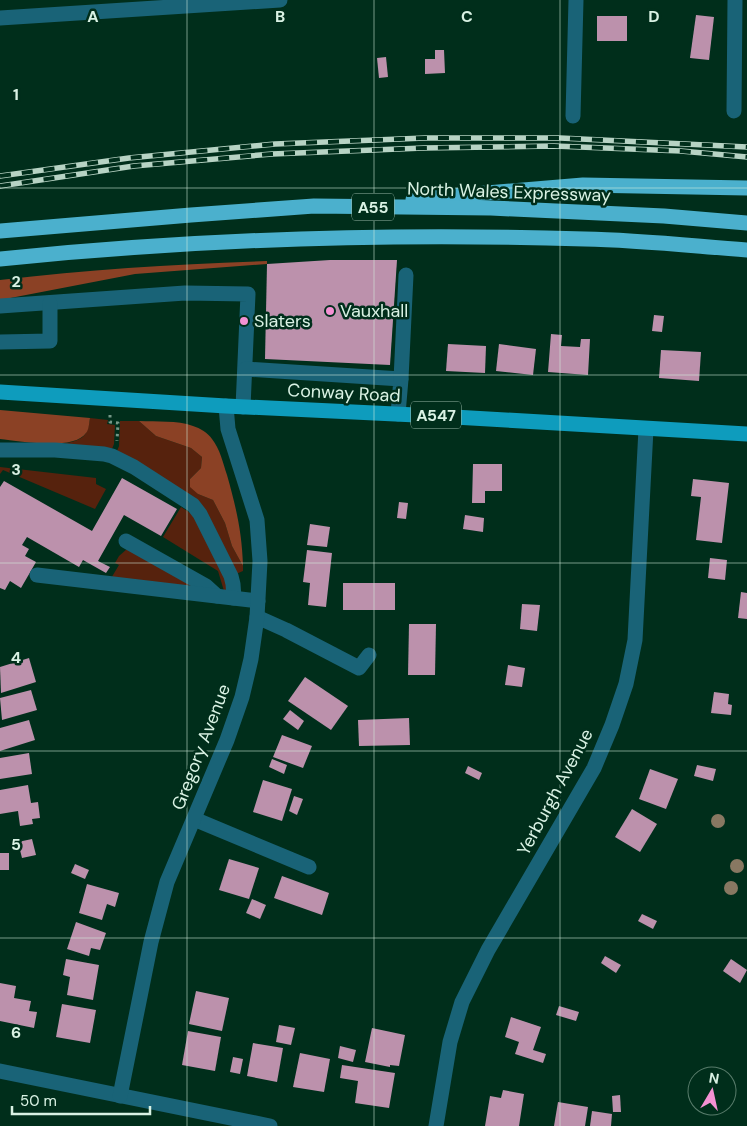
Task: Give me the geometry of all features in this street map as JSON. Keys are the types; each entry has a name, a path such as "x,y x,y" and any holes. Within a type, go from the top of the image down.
{"highway":[{"path":"314,206 583,185 747,188"},
{"name":"North Wales Expressway","path":"0,232 314,206 491,208 664,216 747,223"},
{"name":"A55","path":"0,259 83,250 279,239 422,237 587,239 747,250"}],"main road":[{"name":"Conway Road","path":"0,392 747,434"}],"street":[{"path":"0,18 147,4 280,0"},
{"path":"573,116 576,0"},
{"path":"734,111 735,0"},
{"path":"398,414 406,275"},
{"path":"0,306 185,293 248,294 243,407"},
{"path":"0,342 50,341 50,303"},
{"path":"246,369 401,379"},
{"name":"Gregory Avenue","path":"120,1096 151,942 167,882 227,740 242,696 251,659 257,617 260,561 256,520 228,429 226,406"},
{"name":"Yerburgh Avenue","path":"436,1126 450,1042 462,1002 488,950 594,768 612,725 626,684 634,640 646,429"},
{"path":"0,450 55,450 104,454 134,466 193,505 200,514 231,576 234,584 234,598"},
{"path":"126,541 206,586 217,596"},
{"path":"37,575 258,601"},
{"path":"257,617 359,668 369,655"},
{"path":"194,819 309,867"},
{"path":"0,1071 270,1126"}],"path":[{"path":"110,422 118,423 117,446"}],"shaded area":[{"path":"267,261 267,264 135,274 0,300 0,280 134,267"},
{"path":"0,410 90,418 87,432 80,439 59,443 33,443 0,439"},
{"path":"90,418 108,420 107,424 115,425 112,449 64,444 83,437"},
{"path":"120,421 139,421 156,436 191,448 202,457 201,468 190,479 198,494 213,500 225,523 232,546 243,566 243,571 236,574 209,519 117,451"},
{"path":"139,421 187,424 201,429 212,439 221,456 233,498 240,531 243,566 232,546 225,523 213,500 198,494 190,487 190,479 201,468 202,457 191,448 156,436"},
{"path":"0,467 96,478 96,484 106,489 95,509 3,470 0,474"},
{"path":"181,507 192,514 228,581 227,592 224,591 218,571 163,537"},
{"path":"127,549 197,587 110,580 119,565 115,563 119,556"}],"building":[{"path":"696,15 714,17 709,60 690,58"},
{"path":"597,16 627,16 627,41 597,41"},
{"path":"435,50 444,50 445,73 425,74 425,59 435,59"},
{"path":"386,57 388,77 379,78 377,58"},
{"name":"Vauxhall","path":"330,260 397,260 390,365 265,359 267,264"},
{"path":"654,315 664,316 662,332 652,331"},
{"path":"551,334 562,335 561,346 580,347 581,339 590,339 588,375 548,372"},
{"path":"448,344 486,346 485,373 446,371"},
{"path":"499,344 536,349 533,375 496,371"},
{"path":"661,350 701,352 699,381 659,378"},
{"path":"473,464 502,464 502,491 485,491 485,503 472,503"},
{"path":"122,478 177,509 161,536 124,515 98,561 110,567 106,573 83,560 79,567 27,537 22,545 29,549 25,556 36,562 21,588 10,581 5,590 0,588 0,487 4,481 92,531"},
{"path":"693,479 729,483 722,543 696,540 701,497 691,496"},
{"path":"399,502 408,503 406,519 397,518"},
{"path":"465,515 484,518 483,532 463,529"},
{"path":"310,524 330,527 327,547 307,545"},
{"path":"307,550 332,553 326,607 308,605 310,583 303,582"},
{"path":"710,558 727,560 725,580 708,578"},
{"path":"343,583 395,583 395,610 343,610"},
{"path":"741,592 747,593 747,619 738,618"},
{"path":"522,604 540,605 537,631 520,629"},
{"path":"409,624 436,624 435,675 408,675"},
{"path":"29,658 36,682 1,693 0,667"},
{"path":"508,665 525,668 522,687 505,685"},
{"path":"305,677 348,706 331,730 288,701"},
{"path":"31,690 37,710 2,720 0,698"},
{"path":"714,692 729,694 728,704 732,705 731,715 711,713"},
{"path":"290,710 304,721 298,730 283,719"},
{"path":"409,718 410,745 359,746 358,720"},
{"path":"29,720 35,740 0,751 0,728"},
{"path":"282,735 312,746 303,768 273,757"},
{"path":"29,753 32,774 0,779 0,758"},
{"path":"272,759 287,765 284,774 269,767"},
{"path":"697,765 716,769 713,781 694,776"},
{"path":"468,766 482,773 479,780 465,773"},
{"path":"650,769 678,779 666,809 639,799"},
{"path":"263,780 292,789 282,821 253,812"},
{"path":"28,785 31,803 38,802 40,818 32,819 33,824 20,826 18,811 0,814 0,790"},
{"path":"294,796 303,799 297,815 289,811"},
{"path":"632,809 657,824 640,852 615,837"},
{"path":"32,839 36,855 22,858 18,842"},
{"path":"0,853 9,853 9,870 0,870"},
{"path":"229,859 259,868 249,899 219,890"},
{"path":"75,864 89,870 85,879 71,873"},
{"path":"282,876 329,893 322,915 274,898"},
{"path":"87,884 119,893 115,907 107,904 102,920 79,913"},
{"path":"252,899 266,905 260,919 246,913"},
{"path":"642,914 657,921 653,929 638,921"},
{"path":"76,922 106,933 100,950 91,948 89,956 67,949"},
{"path":"605,956 621,965 616,973 601,963"},
{"path":"66,959 99,965 93,1000 67,995 70,977 63,975"},
{"path":"731,959 747,970 740,983 723,971"},
{"path":"0,983 16,986 14,998 31,1001 29,1011 37,1012 34,1028 0,1021"},
{"path":"196,991 229,998 222,1031 189,1024"},
{"path":"62,1004 96,1010 90,1043 56,1037"},
{"path":"559,1006 579,1012 576,1021 556,1015"},
{"path":"511,1017 541,1027 533,1050 546,1054 543,1063 515,1054 519,1042 505,1037"},
{"path":"279,1025 295,1028 291,1045 276,1042"},
{"path":"372,1028 405,1035 399,1066 390,1065 390,1067 365,1062"},
{"path":"188,1031 221,1037 215,1071 182,1065"},
{"path":"253,1043 283,1048 277,1082 247,1076"},
{"path":"340,1046 356,1050 353,1062 338,1058"},
{"path":"300,1053 330,1059 324,1092 293,1087"},
{"path":"233,1057 243,1059 240,1074 230,1072"},
{"path":"342,1065 395,1073 389,1108 355,1103 358,1081 340,1078"},
{"path":"503,1090 524,1094 519,1126 485,1126 490,1096 501,1098"},
{"path":"620,1095 621,1112 613,1112 612,1096"},
{"path":"558,1102 588,1107 585,1126 554,1126"},
{"path":"592,1111 612,1114 611,1126 590,1126"}],"railway":[{"path":"0,176 129,158 275,144 425,138 560,138 747,147"},
{"path":"0,186 134,166 272,154 424,148 554,146 681,151 747,157"}],"place":[{"name":"Vauxhall","path":"330,311"},
{"name":"Slaters","path":"244,321"}]}
